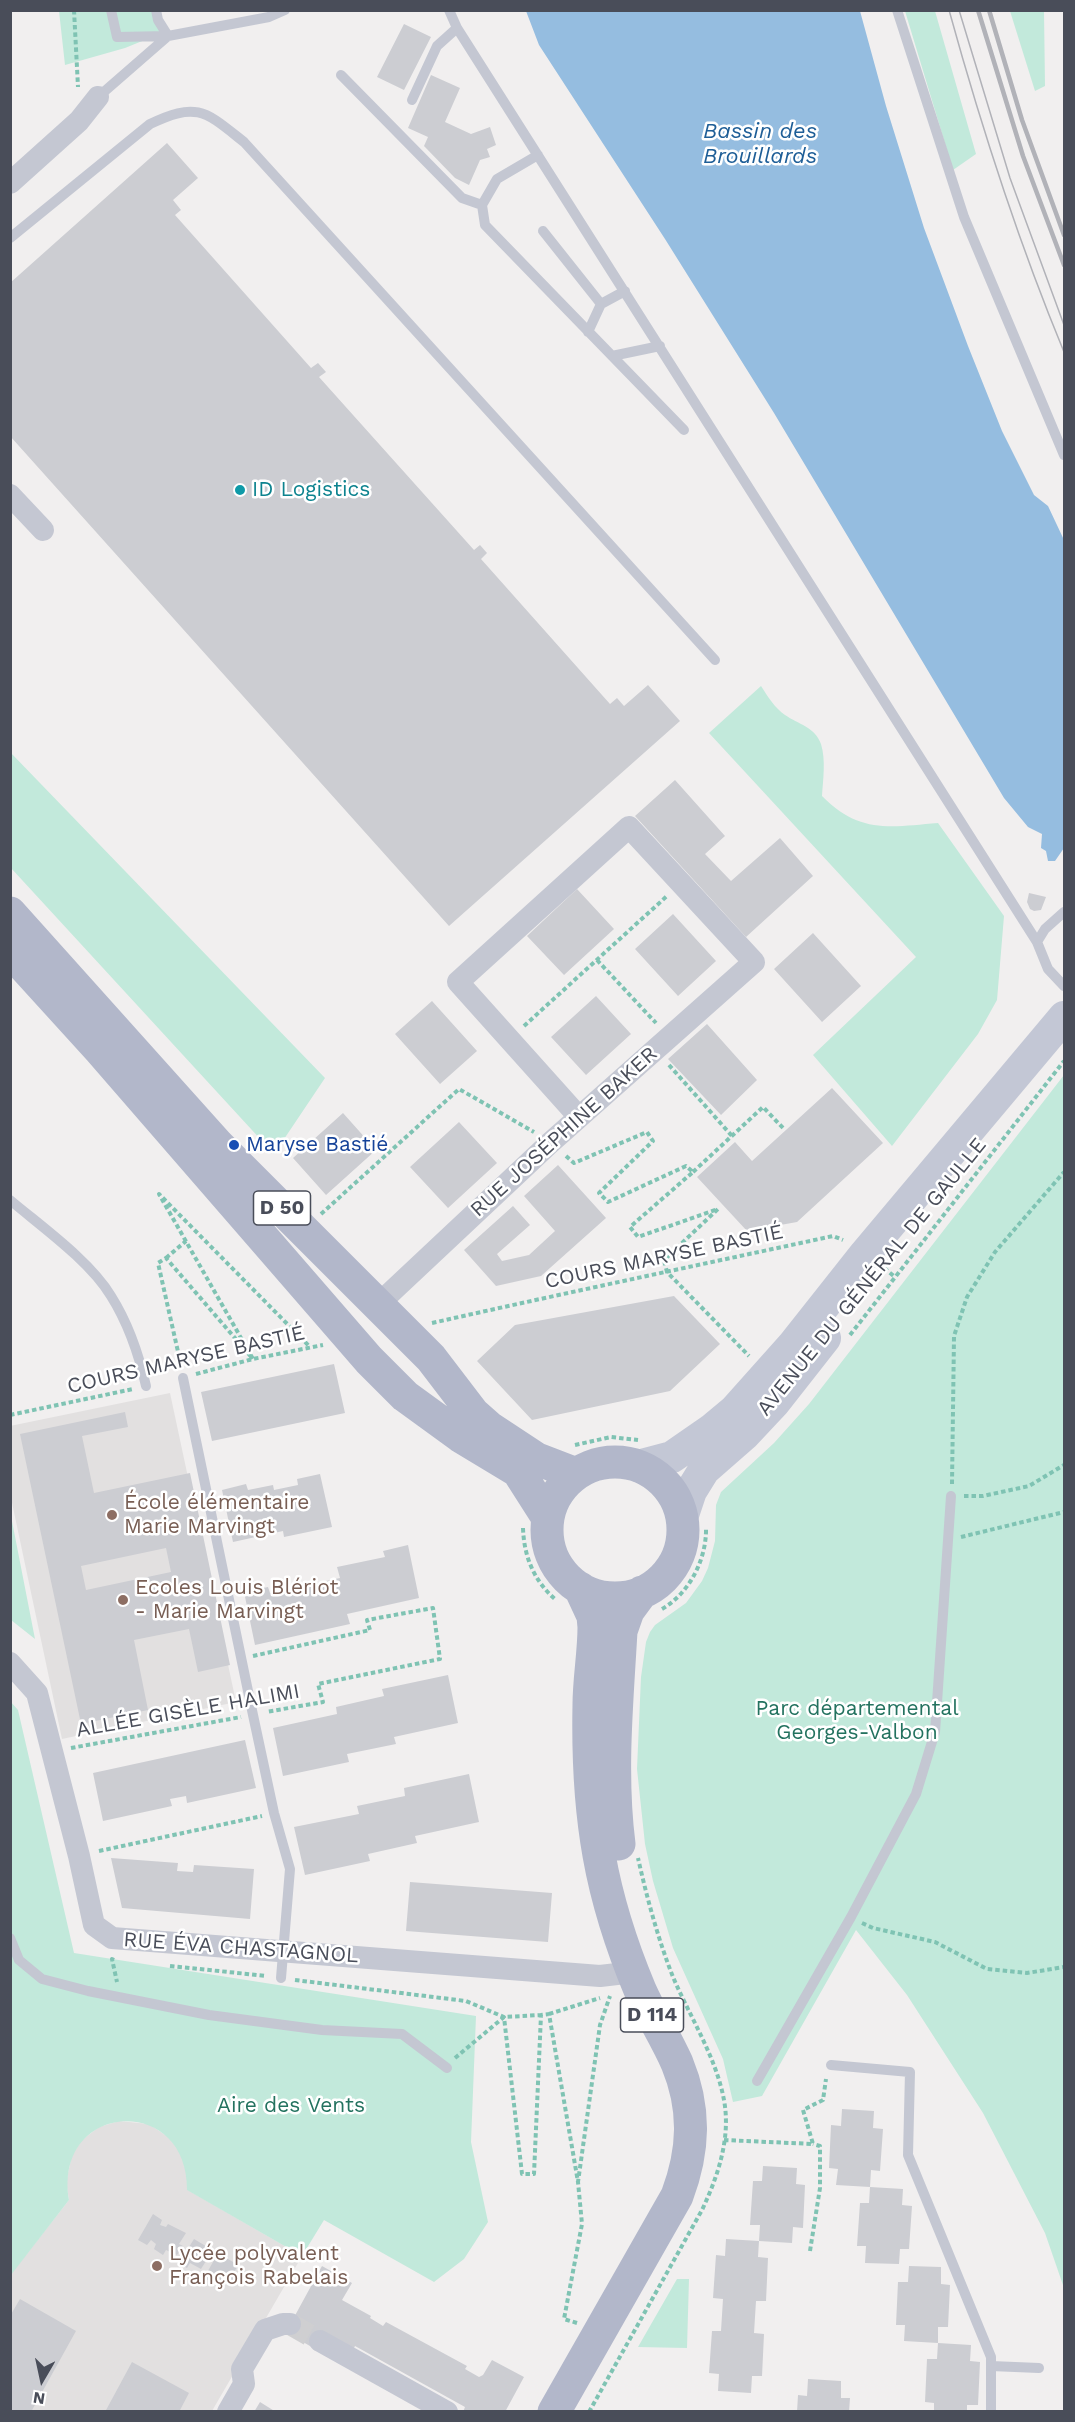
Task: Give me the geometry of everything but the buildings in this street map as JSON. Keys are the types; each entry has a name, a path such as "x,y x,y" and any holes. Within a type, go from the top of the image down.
{"main road":[{"name":"D 50","path":"10,913 219,1145 431,1358 473,1413 490,1428 537,1459 576,1474"},
{"name":"D 50","path":"10,951 100,1050 369,1360 405,1396 460,1436 518,1471 548,1518"},
{"name":"AVENUE DU GÉNÉRAL DE GAULLE","path":"694,1520 692,1491 704,1470 744,1435 774,1403 1060,1027"},
{"name":"AVENUE DU GÉNÉRAL DE GAULLE","path":"638,1466 672,1457 711,1430 735,1410 793,1346 880,1266"},
{"path":"619,1462 638,1466 658,1478 694,1520 683,1537 679,1554 670,1570 658,1583 650,1601 595,1595 580,1588 567,1578 553,1558 547,1535 548,1518 553,1501 563,1486 576,1474 599,1464 619,1462"},
{"name":"D 114","path":"554,2412 677,2196 687,2168 691,2134 685,2088 676,2063 621,1981 608,1896 597,1844 589,1763 589,1704 594,1627 592,1616 580,1588"},
{"name":"D 114","path":"573,2412 692,2202 703,2172 706,2109 702,2083 677,2020 658,1982 639,1928 628,1890 617,1825 615,1764 621,1631 628,1611 650,1601"}],"street":[{"path":"10,183 79,121 98,97"},
{"path":"10,495 43,530"},
{"path":"579,1117 458,982 629,827 681,884"},
{"name":"RUE JOSÉPHINE BAKER","path":"375,1303 387,1296 550,1143 754,962 681,884"},
{"name":"RUE ÉVA CHASTAGNOL","path":"10,1663 37,1693 79,1856 94,1925 112,1938 621,1981"},
{"path":"228,2412 244,2384 242,2368 265,2330 290,2324"},
{"path":"320,2341 447,2412"}],"lane":[{"path":"111,10 117,37 168,36 269,17 285,10"},
{"path":"156,10 158,20 168,36"},
{"path":"449,10 457,28 1037,942 1048,969 1065,986"},
{"path":"897,10 964,218 1065,454"},
{"path":"412,100 437,46 457,28"},
{"path":"98,97 168,36"},
{"path":"341,75 462,198 482,205"},
{"path":"10,238 150,124 184,111 194,110 212,117 252,151 715,660"},
{"path":"538,155 497,179 482,205 485,225 684,430"},
{"path":"543,231 601,304"},
{"path":"588,332 601,304 625,291"},
{"path":"612,356 660,346"},
{"path":"1037,942 1045,929 1065,912"},
{"path":"10,1200 81,1260 111,1295 138,1354 146,1386"},
{"path":"183,1378 252,1715 274,1813 290,1869 281,1978"},
{"path":"757,2082 851,1917 916,1794 935,1732 951,1497"},
{"path":"10,1938 19,1960 42,1979 209,2015 322,2030 402,2034 447,2068"},
{"path":"831,2065 910,2072 908,2155 991,2357 991,2412"},
{"path":"991,2366 1039,2368"}],"path":[{"path":"74,10 79,121"},
{"path":"509,1039 681,884"},
{"path":"597,960 732,1136"},
{"path":"846,1339 880,1266 1065,1061"},
{"path":"316,1219 459,1089 530,1129 574,1163 647,1132 653,1142 599,1194 608,1202 686,1166 693,1172"},
{"path":"749,1356 667,1272 664,1260 718,1209 638,1237 630,1227 763,1107 783,1128"},
{"path":"1065,1172 995,1252 967,1297 954,1336 951,1497 983,1496 1029,1486 1065,1464"},
{"path":"253,1359 159,1194 310,1347"},
{"name":"COURS MARYSE BASTIÉ","path":"428,1324 833,1236 851,1243 880,1266"},
{"path":"183,1378 158,1263 186,1241"},
{"path":"166,1258 253,1359"},
{"name":"COURS MARYSE BASTIÉ","path":"183,1378 253,1359 333,1343"},
{"name":"COURS MARYSE BASTIÉ","path":"10,1415 146,1386"},
{"path":"948,1540 1065,1512"},
{"path":"650,1601 678,1596 691,1581 700,1564 705,1546 694,1520"},
{"name":"ALLÉE GISÈLE HALIMI","path":"52,1751 323,1702 318,1684 440,1659 433,1608 368,1620 370,1630 241,1659"},
{"path":"79,1856 274,1813"},
{"path":"589,2412 702,2210 716,2179 724,2140 724,2100 710,2057 673,1975 654,1918 638,1855"},
{"path":"851,1917 873,1928 935,1942 987,1969 1027,1973 1065,1967"},
{"path":"121,1997 112,1959 123,1961"},
{"path":"168,1966 466,2001 504,2017 549,2014 621,1981"},
{"path":"578,2182 600,2025 621,1981"},
{"path":"549,2014 578,2182 582,2224 564,2319 581,2324"},
{"path":"504,2017 522,2174 534,2174 541,2015"},
{"path":"447,2068 458,2055 504,2017"},
{"path":"813,2144 803,2110 823,2100 828,2067 831,2065"},
{"path":"724,2140 820,2146 820,2188 810,2251"}],"shaded area":[{"name":"Ecoles Louis Blériot - Marie Marvingt","path":"170,1393 236,1702 62,1739 11,1498 10,1426"},
{"name":"Lycée polyvalent François Rabelais","path":"119,2121 149,2124 171,2139 181,2152 188,2173 188,2190 302,2256 212,2411 11,2411 10,2275 69,2200 66,2182 72,2155 82,2140 99,2127"}],"green space":[{"path":"59,11 159,11 167,31 125,48 65,65"},
{"path":"905,11 935,11 976,154 953,170"},
{"path":"1010,11 1044,11 1045,86 1035,91"},
{"path":"761,686 781,712 810,730 818,738 821,744 824,770 822,796 849,817 862,822 890,826 938,823 1004,916 997,1000 978,1034 892,1146 813,1055 916,957 709,733"},
{"path":"11,753 325,1078 274,1154 11,868"},
{"name":"Parc départemental Georges-Valbon","path":"1064,1075 1064,2288 1045,2233 983,2113 907,1995 856,1930 762,2096 733,2102 723,2059 673,1948 653,1881 645,1844 637,1769 641,1677 646,1642 655,1625 686,1603 702,1581 715,1541 716,1505 721,1492 774,1443 809,1404"},
{"path":"11,1516 35,1639 11,1620"},
{"name":"Aire des Vents","path":"10,1701 18,1710 74,1953 476,2016 471,2142 488,2222 464,2259 434,2282 324,2220 302,2256 187,2190 182,2159 167,2137 146,2124 122,2122 100,2128 81,2143 70,2167 69,2200 11,2275"},
{"path":"677,2279 689,2279 687,2348 638,2347"}],"water":[{"name":"Bassin des Brouillards","path":"526,11 860,11 886,106 924,228 968,346 1002,431 1034,495 1048,506 1064,540 1064,848 1055,861 1048,861 1046,851 1041,848 1042,834 1028,827 1004,798 774,413 539,45"}],"tunnel":[{"path":"290,2324 320,2341"}],"tram line":[{"path":"949,10 1001,183 1064,352"},
{"path":"959,10 1010,178 1064,325"}],"railway":[{"path":"978,10 1023,156 1064,265"},
{"path":"989,10 1022,120 1064,235"}],"place":[{"name":"ID Logistics","path":"240,490"},
{"name":"Maryse Bastié","path":"234,1145"},
{"name":"École élémentaire Marie Marvingt","path":"112,1515"},
{"name":"Ecoles Louis Blériot - Marie Marvingt","path":"123,1600"},
{"name":"Lycée polyvalent François Rabelais","path":"157,2266"}]}
